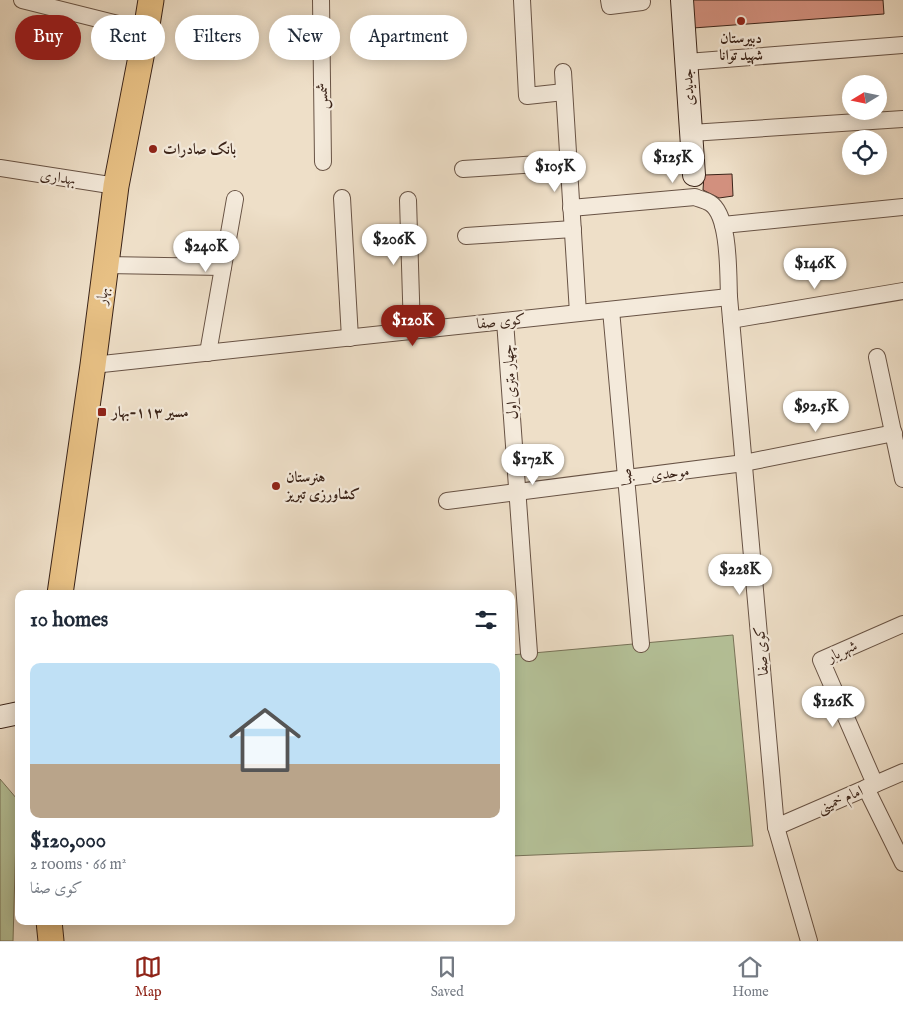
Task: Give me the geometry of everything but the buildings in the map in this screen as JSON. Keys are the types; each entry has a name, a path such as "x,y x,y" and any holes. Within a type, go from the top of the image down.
{"main road":[{"name":"بهار","path":"148,15 150,0"},
{"name":"بهار","path":"61,590 93,365 116,186 140,60"},
{"path":"49,925 51,941"}],"street":[{"path":"22,0 91,17"},
{"name":"شمس","path":"321,0 323,162"},
{"path":"522,0 527,96 564,92"},
{"path":"610,0 610,6 642,2"},
{"name":"جدیدی","path":"682,0 694,175"},
{"path":"687,62 903,45"},
{"path":"563,72 578,313"},
{"path":"691,133 903,119"},
{"path":"463,169 568,162"},
{"name":"بهداری","path":"0,168 116,186"},
{"path":"571,208 695,198 694,175"},
{"path":"342,198 350,338"},
{"name":"کوی صفا","path":"695,198 711,203 720,216 726,242 729,297 776,826 809,941"},
{"path":"208,353 235,199"},
{"path":"408,200 412,331"},
{"path":"723,225 903,207"},
{"path":"466,236 573,229"},
{"path":"106,265 224,266"},
{"path":"732,320 903,291"},
{"name":"کوی صفا","path":"93,365 729,297"},
{"name":"صبا","path":"611,310 641,644"},
{"name":"چهار متری اول","path":"505,321 529,654"},
{"path":"877,357 903,479"},
{"name":"موحدی","path":"447,501 744,463 894,433"},
{"name":"شهریار","path":"870,786 821,660 903,624"},
{"path":"0,717 15,714"},
{"name":"امام خمینی","path":"776,826 903,772"},
{"path":"870,786 903,863"}],"green space":[{"path":"733,635 753,846 515,856 515,655"},
{"path":"0,779 15,797 15,870 13,941 0,941"}],"place":[{"name":"دبیرستان شهید توانا","path":"741,21"},
{"name":"بانک صادرات","path":"153,149"},
{"name":"مسیر ۱۱۳-بهار","path":"102,412"},
{"name":"هنرستان کشاورزی تبریز","path":"276,486"}]}
